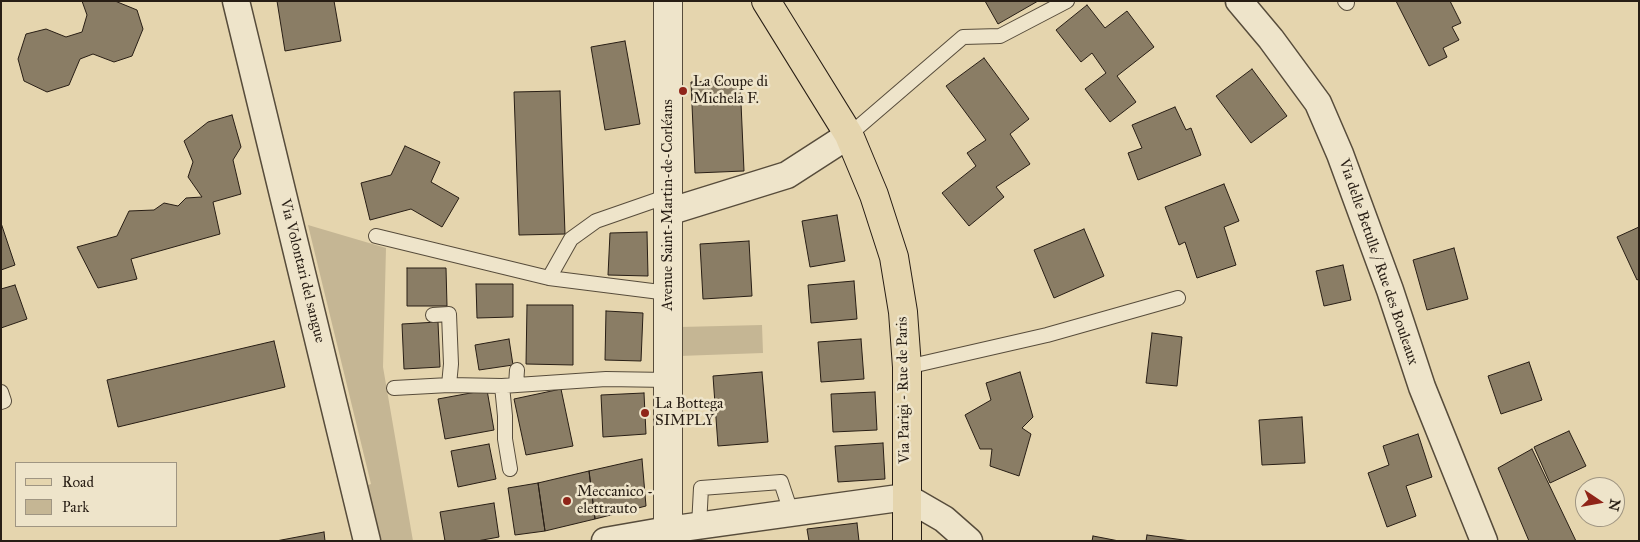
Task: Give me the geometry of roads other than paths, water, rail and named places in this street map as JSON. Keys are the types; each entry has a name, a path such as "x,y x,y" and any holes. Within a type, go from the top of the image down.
{"main road":[{"name":"Via Parigi - Rue de Paris","path":"766,1 849,135 874,195 894,257 903,312 907,367 907,541"}],"street":[{"name":"Via Volontari del sangue","path":"236,1 368,541"},
{"name":"Via delle Betulle / Rue des Bouleaux","path":"1239,1 1271,39 1318,103 1340,154 1390,290 1422,387 1484,541"},
{"name":"Avenue Saint-Martin-de-Corléans","path":"667,535 668,6"},
{"path":"668,204 787,175 849,135"},
{"path":"610,540 667,535 699,526 906,497 944,519 969,541"},
{"path":"730,541 760,517"}],"lane":[{"path":"849,135 963,37 1000,36 1067,1"},
{"path":"549,278 570,239 596,221 668,204"},
{"path":"376,236 549,278 668,293"},
{"path":"907,367 1047,334 1178,298"},
{"path":"433,315 449,314 451,364 449,385"},
{"path":"516,385 518,370"},
{"path":"394,388 449,385 502,386 598,379 668,380"},
{"path":"502,386 505,439 510,469"},
{"path":"1,392 4,401 1,402"},
{"path":"699,526 701,488 781,482 791,512"}],"place":[{"name":"La Coupe di Michela F.","path":"683,91"},
{"name":"La Bottega SIMPLY","path":"645,413"},
{"name":"Meccanico - elettrauto","path":"567,501"}]}
